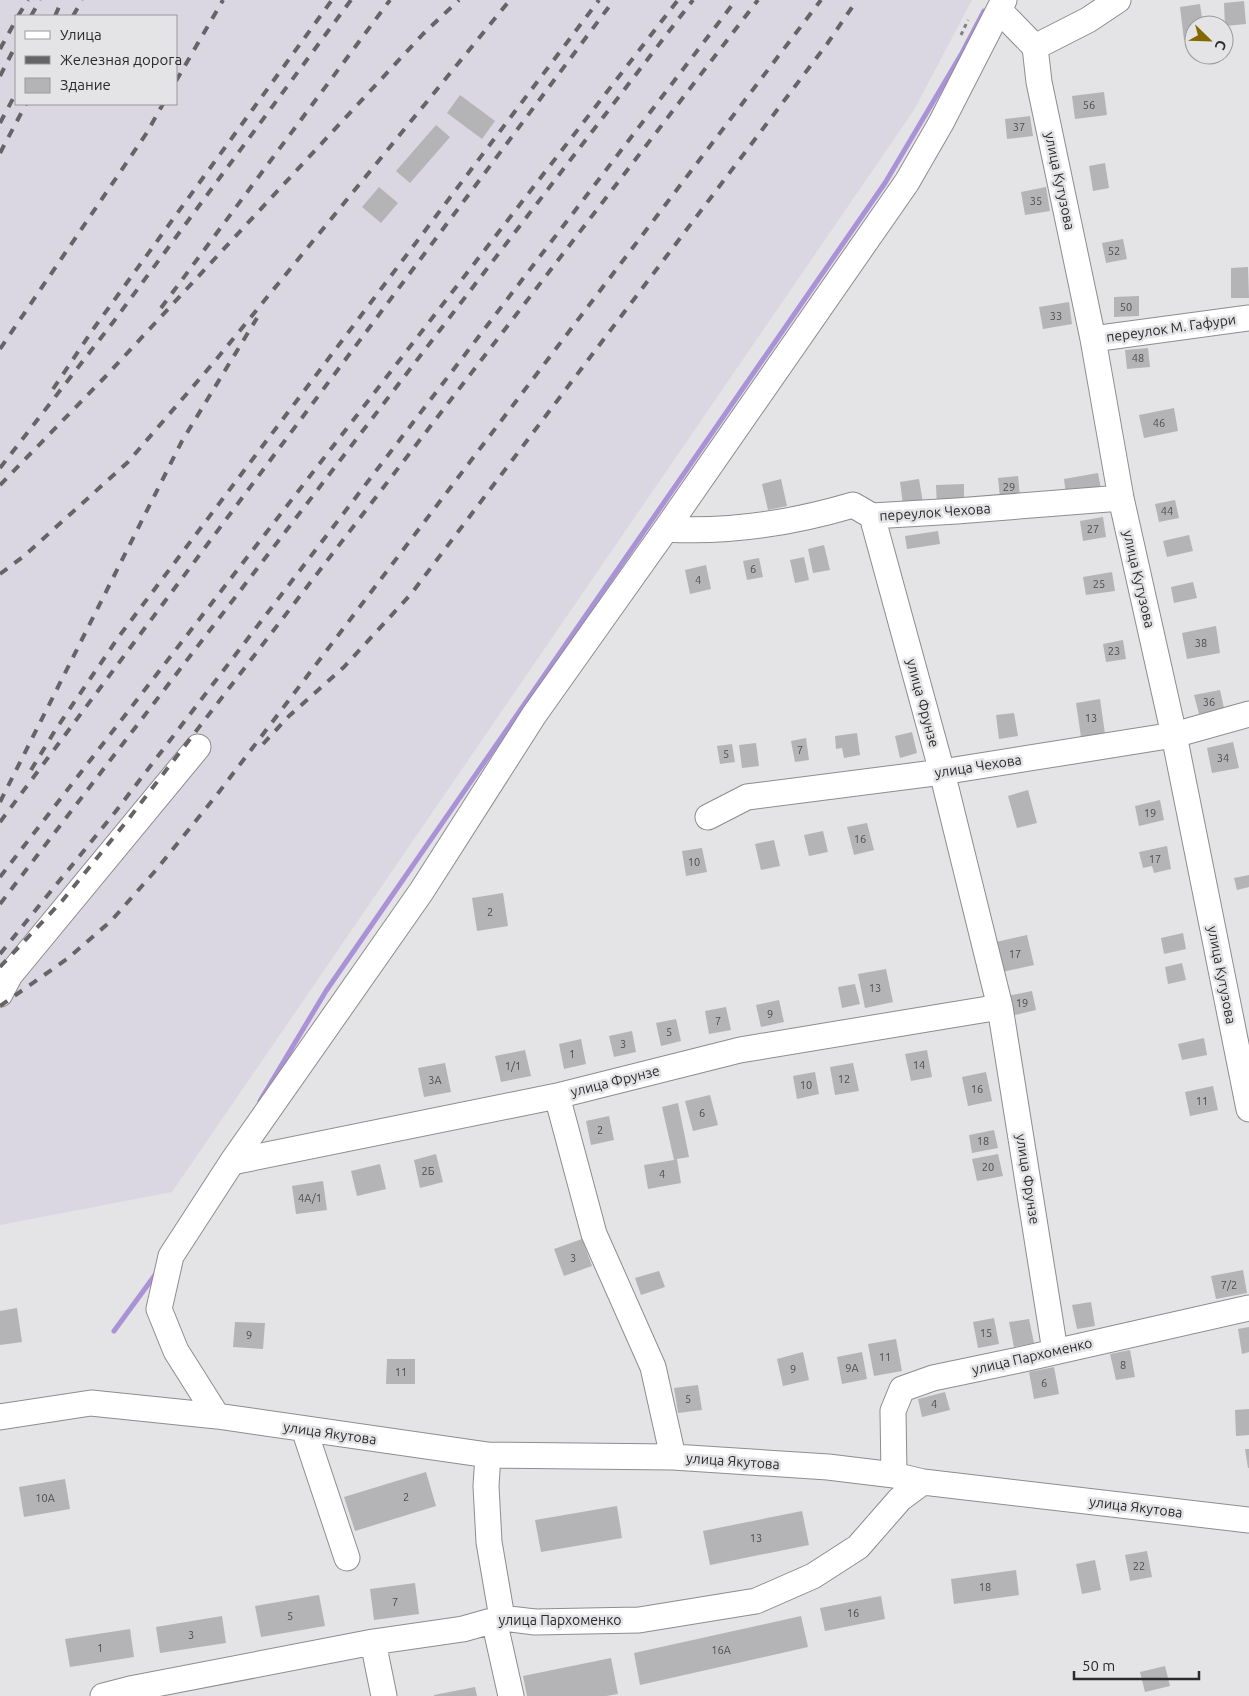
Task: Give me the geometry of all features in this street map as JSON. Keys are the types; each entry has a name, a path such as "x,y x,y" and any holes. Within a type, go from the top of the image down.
{"street":[{"path":"217,1416 176,1351 159,1309 170,1256 232,1162 421,892 534,715 666,529 907,182 942,123 1002,5 1035,47 1088,20 1118,0"},
{"name":"улица Кутузова","path":"1035,47 1039,82 1094,339 1120,498 1174,735 1249,1109"},
{"name":"переулок М. Гафури","path":"1094,339 1249,318"},
{"name":"переулок Чехова","path":"666,529 726,530 813,517 853,505 872,516 1120,498"},
{"name":"улица Фрунзе","path":"872,516 942,772 1000,1007 1055,1351"},
{"name":"улица Чехова","path":"708,816 747,797 942,772 1174,735 1249,714"},
{"path":"0,994 10,976 198,748"},
{"name":"улица Фрунзе","path":"232,1162 557,1096 740,1050 1000,1007"},
{"path":"557,1096 594,1234 654,1366 674,1457"},
{"name":"улица Пархоменко","path":"894,1475 893,1411 902,1389 933,1378 1249,1308"},
{"name":"улица Якутова","path":"0,1417 91,1403 217,1416 488,1455 674,1457 828,1467 894,1475 923,1482 1249,1520"},
{"path":"304,1429 347,1558"},
{"path":"488,1455 486,1486 489,1542 498,1619 511,1696"},
{"name":"улица Пархоменко","path":"103,1696 130,1689 373,1642 463,1629 498,1619 535,1622 639,1620 756,1601 812,1576 858,1547 900,1499 923,1482"},
{"path":"373,1642 384,1696"}],"shaded area":[{"path":"0,0 972,0 914,110 172,1192 0,1225"}],"building":[{"path":"1244,1 1246,24 1234,25 1234,15 1225,15 1224,3"},
{"path":"1200,4 1202,15 1184,15 1184,40 1180,7"},
{"path":"1104,92 1107,115 1075,119 1072,96"},
{"path":"460,95 495,121 482,139 447,113"},
{"path":"1030,116 1033,136 1007,139 1005,119"},
{"path":"436,125 450,137 410,183 396,171"},
{"path":"1105,163 1109,188 1093,191 1089,166"},
{"path":"379,187 398,203 381,223 362,207"},
{"path":"1046,187 1050,211 1025,215 1021,192"},
{"path":"1123,239 1127,259 1106,263 1102,243"},
{"path":"1248,267 1249,298 1231,298 1231,268"},
{"path":"1139,296 1139,316 1114,317 1114,297"},
{"path":"1069,302 1072,324 1043,329 1039,307"},
{"path":"1148,348 1150,367 1127,369 1125,350"},
{"path":"1174,408 1178,431 1144,438 1139,415"},
{"path":"1098,473 1101,489 1066,495 1064,479"},
{"path":"1018,476 1020,496 1000,498 998,478"},
{"path":"781,479 787,506 768,510 762,484"},
{"path":"919,479 923,503 903,505 900,482"},
{"path":"964,484 964,506 937,507 936,485"},
{"path":"1175,500 1179,518 1159,522 1155,504"},
{"path":"1103,517 1106,537 1083,541 1080,521"},
{"path":"938,531 940,544 907,549 905,536"},
{"path":"1189,535 1193,551 1167,557 1163,541"},
{"path":"824,545 830,570 813,573 808,549"},
{"path":"804,557 809,580 795,583 790,560"},
{"path":"759,558 763,577 747,580 743,561"},
{"path":"706,565 711,589 690,594 685,570"},
{"path":"1112,572 1115,591 1086,595 1083,577"},
{"path":"1193,582 1197,598 1174,603 1171,587"},
{"path":"1216,626 1220,653 1187,659 1182,633"},
{"path":"1123,640 1126,659 1106,662 1103,644"},
{"path":"1220,690 1224,708 1199,714 1194,695"},
{"path":"1100,699 1105,734 1081,737 1076,703"},
{"path":"1014,713 1018,736 999,739 996,715"},
{"path":"912,732 917,753 900,758 895,736"},
{"path":"857,733 860,755 844,758 842,748 836,749 835,736"},
{"path":"806,738 809,760 795,762 791,741"},
{"path":"1233,742 1239,768 1212,773 1207,748"},
{"path":"756,743 759,766 742,768 739,745"},
{"path":"732,744 735,762 720,764 717,746"},
{"path":"1028,790 1037,823 1017,828 1008,796"},
{"path":"1160,800 1164,820 1139,826 1135,806"},
{"path":"867,823 874,850 854,855 847,827"},
{"path":"823,831 828,852 809,856 804,835"},
{"path":"774,840 780,866 761,870 755,844"},
{"path":"1167,846 1171,869 1154,873 1152,866 1143,868 1139,852"},
{"path":"702,848 707,872 686,876 682,851"},
{"path":"1249,875 1249,887 1237,890 1234,878"},
{"path":"503,893 508,926 477,931 472,898"},
{"path":"1183,933 1186,949 1164,954 1161,938"},
{"path":"1027,935 1034,965 1002,972 996,942"},
{"path":"1182,963 1186,980 1168,984 1165,967"},
{"path":"886,969 893,1002 865,1008 858,974"},
{"path":"855,984 860,1004 842,1008 838,987"},
{"path":"1032,991 1036,1010 1011,1016 1007,996"},
{"path":"779,1000 784,1022 761,1027 756,1005"},
{"path":"726,1007 731,1030 709,1034 705,1011"},
{"path":"676,1019 681,1041 661,1046 656,1023"},
{"path":"632,1031 636,1052 614,1057 609,1036"},
{"path":"1204,1038 1207,1055 1182,1060 1178,1044"},
{"path":"581,1039 586,1064 564,1069 559,1044"},
{"path":"525,1050 531,1076 501,1082 495,1056"},
{"path":"927,1050 932,1077 911,1081 905,1054"},
{"path":"445,1063 451,1092 424,1097 418,1068"},
{"path":"853,1063 859,1091 835,1095 830,1067"},
{"path":"815,1072 819,1094 797,1099 793,1076"},
{"path":"986,1072 992,1101 968,1106 962,1077"},
{"path":"1213,1086 1218,1110 1190,1116 1185,1092"},
{"path":"710,1095 718,1125 693,1131 685,1101"},
{"path":"678,1103 689,1157 677,1159 681,1183 648,1189 644,1165 674,1160 662,1107"},
{"path":"609,1116 614,1140 591,1145 586,1121"},
{"path":"994,1130 998,1148 972,1153 969,1135"},
{"path":"436,1154 443,1182 420,1188 414,1160"},
{"path":"998,1154 1003,1176 977,1181 972,1159"},
{"path":"380,1164 386,1189 357,1196 351,1171"},
{"path":"323,1181 327,1210 296,1214 292,1186"},
{"path":"582,1239 592,1266 564,1276 554,1249"},
{"path":"1243,1270 1247,1293 1216,1299 1211,1276"},
{"path":"659,1271 665,1287 641,1295 635,1278"},
{"path":"1091,1302 1095,1326 1077,1329 1072,1305"},
{"path":"17,1308 22,1342 0,1345 0,1311"},
{"path":"994,1318 999,1344 978,1348 973,1322"},
{"path":"1029,1319 1034,1343 1014,1347 1009,1322"},
{"path":"235,1322 265,1323 263,1349 233,1347"},
{"path":"1249,1327 1249,1352 1242,1354 1238,1329"},
{"path":"896,1339 902,1371 874,1376 868,1344"},
{"path":"1130,1350 1135,1377 1116,1380 1110,1354"},
{"path":"803,1352 809,1380 783,1386 777,1359"},
{"path":"862,1352 867,1379 842,1384 837,1357"},
{"path":"387,1359 415,1359 415,1384 386,1384"},
{"path":"1054,1367 1059,1394 1034,1399 1029,1372"},
{"path":"698,1385 702,1410 678,1413 674,1388"},
{"path":"945,1392 950,1410 922,1417 918,1399"},
{"path":"1249,1409 1249,1435 1236,1436 1235,1410"},
{"path":"1245,1449 1249,1449 1249,1468 1248,1468"},
{"path":"426,1472 436,1506 355,1531 344,1497"},
{"path":"65,1479 70,1509 24,1517 19,1487"},
{"path":"617,1506 622,1538 541,1552 535,1520"},
{"path":"802,1511 809,1545 710,1565 703,1531"},
{"path":"1147,1551 1152,1577 1130,1581 1125,1555"},
{"path":"1095,1560 1101,1590 1082,1594 1076,1564"},
{"path":"1016,1570 1019,1595 954,1604 951,1579"},
{"path":"415,1583 419,1614 374,1620 370,1589"},
{"path":"319,1595 325,1626 261,1637 255,1606"},
{"path":"881,1596 885,1619 825,1631 820,1608"},
{"path":"222,1616 226,1643 160,1653 156,1627"},
{"path":"801,1616 808,1647 640,1685 634,1653"},
{"path":"130,1629 134,1657 70,1667 65,1639"},
{"path":"611,1658 618,1694 606,1696 527,1696 523,1676"},
{"path":"1165,1666 1170,1686 1145,1692 1140,1672"},
{"path":"475,1687 477,1696 434,1696 434,1695"}],"waterway":[{"path":"260,1101 326,991 885,183 962,53 984,11"},
{"path":"114,1331 155,1275"}],"railway":[{"path":"19,15 28,0"},
{"path":"32,15 40,0"},
{"path":"55,15 62,0"},
{"path":"74,15 82,0"},
{"path":"178,78 223,0"},
{"path":"53,389 94,328 332,0"},
{"path":"0,468 114,321 351,0"},
{"path":"161,308 390,0"},
{"path":"0,485 106,376 423,34 459,0"},
{"path":"0,574 24,556 128,462 215,361 510,0"},
{"path":"31,770 56,729 120,635 599,0"},
{"path":"0,822 614,0"},
{"path":"0,877 678,0"},
{"path":"0,904 693,0"},
{"path":"0,954 116,811 736,0"},
{"path":"0,967 62,901 127,821 758,0"},
{"path":"0,1006 67,959 111,921 156,870 216,796 821,0"},
{"path":"263,744 289,716 344,667 411,594 827,44 857,0"},
{"path":"0,49 15,22"},
{"path":"0,76 15,47"},
{"path":"0,123 15,95"},
{"path":"0,153 25,105"},
{"path":"0,349 146,134 162,105"},
{"path":"0,802 182,441 257,318"}]}
